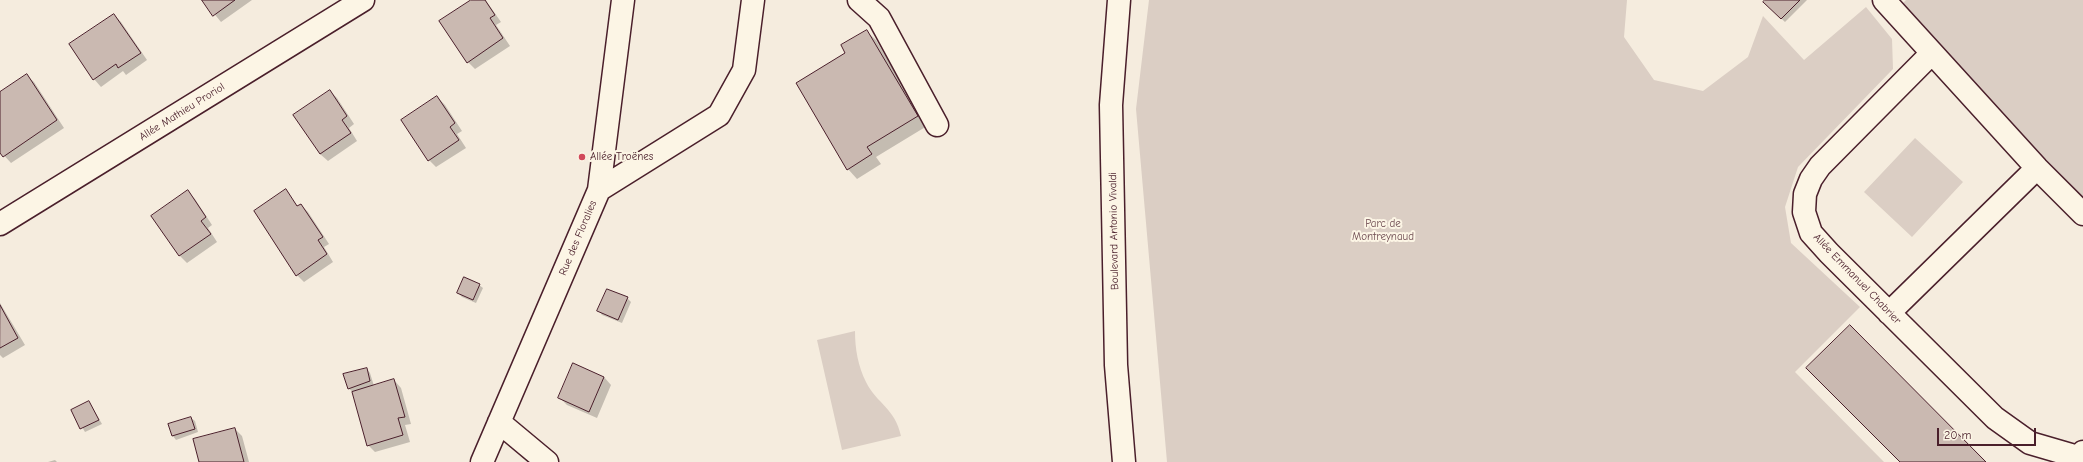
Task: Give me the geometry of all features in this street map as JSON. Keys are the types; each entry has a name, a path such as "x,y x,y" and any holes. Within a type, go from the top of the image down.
{"street":[{"name":"Allée Mathieu Proriol","path":"0,224 363,0"},
{"name":"Rue des Floralies","path":"482,462 599,190 623,0"},
{"path":"599,190 719,115 744,70 753,0"},
{"path":"859,0 878,18 937,125"},
{"name":"Boulevard Antonio Vivaldi","path":"1119,0 1111,105 1116,365 1124,462"},
{"path":"1884,0 2037,168 2083,214"},
{"name":"Allée Emmanuel Chabrier","path":"1932,53 1820,166 1805,194 1804,212 1811,233 1995,418 2030,444 2078,457 2083,452"},
{"path":"1889,313 2037,168"},
{"path":"499,422 547,462"}],"green space":[{"name":"Parc de Montreynaud","path":"1149,0 1627,0 1624,37 1654,80 1703,91 1748,57 1763,16 1804,60 1866,7 1892,39 1893,69 1798,167 1785,207 1791,243 1860,307 1795,372 1884,462 1167,462 1136,109"},
{"path":"1906,0 2083,0 2083,199 1899,7"},
{"path":"1915,138 1963,182 1912,237 1864,192"},
{"path":"855,331 858,357 863,376 875,396 895,419 901,436 842,450 817,340"}],"building":[{"path":"202,0 235,0 213,16"},
{"path":"471,0 485,0 495,15 490,18 503,38 467,63 439,21"},
{"path":"1765,0 1800,0 1781,19 1763,2"},
{"path":"114,14 141,53 118,68 116,64 93,80 69,44"},
{"path":"867,30 918,116 867,147 872,154 847,170 796,83 845,53 841,45"},
{"path":"27,74 57,120 3,157 0,153 0,92"},
{"path":"330,90 347,116 342,120 351,133 320,154 293,115"},
{"path":"437,96 455,123 450,127 459,140 428,161 401,120"},
{"path":"286,189 297,206 301,204 323,237 318,240 327,254 296,276 254,211"},
{"path":"188,190 206,217 201,221 211,234 179,256 151,216"},
{"path":"464,277 480,284 473,300 457,293"},
{"path":"607,289 628,297 618,320 597,311"},
{"path":"0,305 18,338 0,348"},
{"path":"1850,325 1986,462 1900,462 1806,368"},
{"path":"573,363 604,377 589,412 558,398"},
{"path":"367,368 370,381 348,389 343,374"},
{"path":"394,379 405,417 398,418 403,435 367,446 352,392"},
{"path":"89,401 99,420 80,429 71,410"},
{"path":"191,417 195,429 172,436 168,424"},
{"path":"235,428 244,462 199,462 193,439"}],"place":[{"name":"Allée Troënes","path":"582,157"}]}
